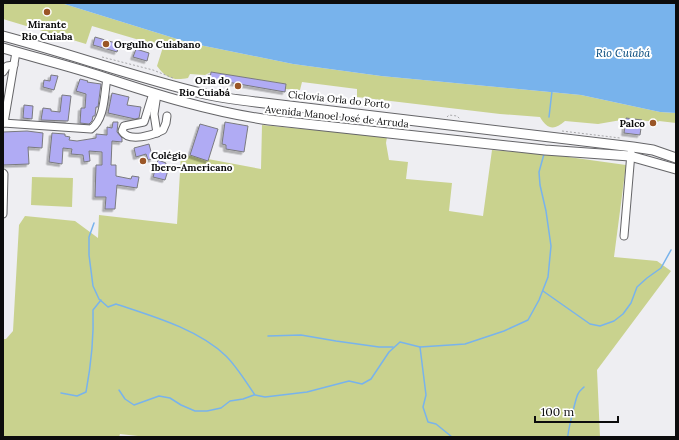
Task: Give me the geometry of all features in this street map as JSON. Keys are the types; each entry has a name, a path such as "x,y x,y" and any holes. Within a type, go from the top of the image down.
{"main road":[{"name":"Avenida Manoel José de Arruda","path":"3,36 206,94 633,147 653,150 676,158"},
{"name":"Avenida Manoel José de Arruda","path":"3,48 227,114 545,150 630,156 676,169"},
{"path":"325,126 326,110"}],"street":[{"path":"16,52 4,120 91,129 100,119 107,78"},
{"path":"3,72 8,66 14,65"},
{"path":"147,136 144,122 155,93"},
{"path":"155,93 154,124 157,133"},
{"path":"144,122 124,126 122,131 124,135 129,137 147,136 157,133 163,130 167,116"},
{"path":"624,236 630,156 633,147"},
{"path":"3,173 3,214"}],"path":[{"path":"44,47 50,31"},
{"path":"102,57 153,70 176,79"},
{"path":"444,118 449,115 457,116 462,120"},
{"path":"562,131 626,139"}],"green space":[{"path":"3,3 61,3 190,43 293,64 381,76 581,95 660,112 676,113 676,123 627,119 598,124 565,121 557,126 551,127 545,124 540,117 500,114 357,97 357,89 302,82 300,90 285,89 286,84 211,72 205,75 190,74 188,78 174,79 167,76 157,66 163,47 92,26 86,44 3,19"},
{"path":"262,125 387,137 386,143 389,160 408,162 406,179 452,183 449,211 483,216 492,150 554,155 626,165 614,257 657,261 671,271 597,370 600,437 147,437 120,434 119,437 3,437 3,339 6,339 13,331 19,225 25,216 75,221 98,238 99,215 177,224 181,154 261,169"},
{"path":"32,177 73,178 72,207 31,205"}],"water":[{"name":"Rio Cuiabá","path":"61,3 676,3 676,113 660,112 581,95 381,76 293,64 190,43"}],"building":[{"name":"Orgulho Cuiabano","path":"95,37 119,44 117,52 93,45"},
{"path":"136,49 149,53 147,61 133,57"},
{"path":"211,72 286,84 285,92 210,79"},
{"path":"51,75 58,76 54,90 43,87 44,80 50,81"},
{"path":"80,79 88,81 87,82 101,84 98,107 96,107 95,116 93,116 92,121 89,124 80,123 81,108 85,108 86,94 76,91"},
{"path":"112,93 129,97 127,105 141,107 139,118 135,119 108,113"},
{"path":"62,95 71,96 68,121 41,120 43,108 60,112"},
{"path":"24,105 33,106 32,119 23,118"},
{"path":"626,118 642,120 640,135 624,133"},
{"path":"113,122 118,122 117,132 122,138 122,142 112,141 111,165 116,165 116,176 131,179 132,176 139,177 137,188 117,185 115,209 105,209 106,197 95,197 96,165 102,165 102,152 89,151 90,161 84,162 83,155 71,154 72,149 63,148 62,164 49,162 52,133 65,134 65,136 70,137 69,140 77,141 96,138 96,134 107,135 107,127 112,128"},
{"path":"225,122 248,126 244,152 226,149 226,145 222,144"},
{"path":"200,124 218,129 208,161 190,155"},
{"path":"27,131 43,133 42,148 28,147 29,164 3,165 3,132"},
{"path":"149,144 153,159 148,160 146,154 136,157 134,148"},
{"path":"158,160 166,163 165,166 169,167 165,180 153,177"}],"waterway":[{"path":"549,117 552,91"},
{"path":"94,223 89,237 89,255 93,286 99,299 108,307 116,304 174,324 202,338 230,360 255,395 265,397 307,392 349,381 362,384 371,379 389,352 400,342 420,347 465,344 504,331 528,320 539,300 548,277 551,246 539,172 544,154"},
{"path":"543,291 590,324 600,326 614,321 623,314 631,303 637,287 661,268 671,250"},
{"path":"61,393 77,396 86,392 92,351 93,310 101,300"},
{"path":"268,336 301,335 379,347 393,347"},
{"path":"420,347 426,395 423,407 428,422 436,424 452,437"},
{"path":"568,437 577,397 579,392 584,387"},
{"path":"119,390 125,399 134,405 159,396 170,398 195,411 207,411 221,408 230,401 243,399 254,395"}],"place":[{"name":"Mirante Rio Cuiaba","path":"47,12"},
{"name":"Orgulho Cuiabano","path":"106,44"},
{"name":"Orla do Rio Cuiabá","path":"238,86"},
{"name":"Palco","path":"653,123"},
{"name":"Colégio Ibero-Americano","path":"143,161"}]}
